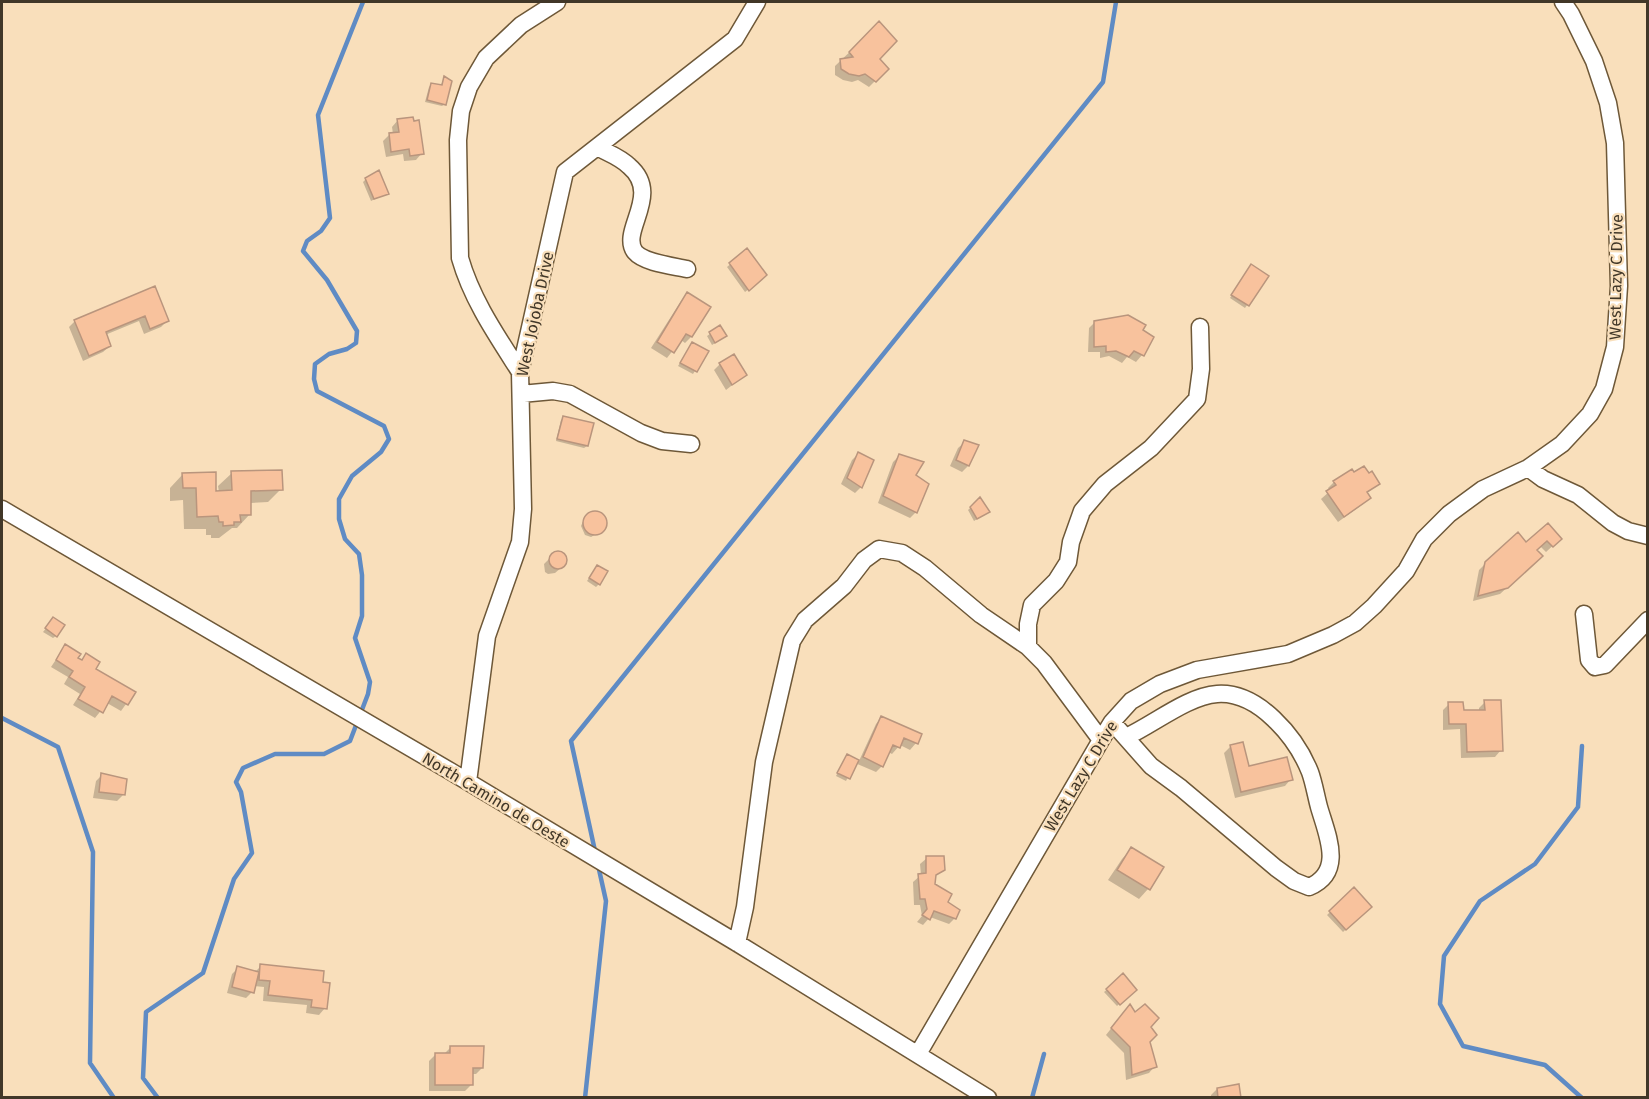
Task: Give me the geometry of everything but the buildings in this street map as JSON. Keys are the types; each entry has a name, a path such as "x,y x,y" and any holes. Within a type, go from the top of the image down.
{"street":[{"path":"520,372 481,310 460,258 458,140 461,111 469,87 486,58 521,25 557,2"},
{"name":"West Jojoba Drive","path":"468,782 487,636 520,542 523,508 520,372 566,172 735,39 757,2"},
{"name":"West Lazy C Drive","path":"918,1054 1101,740 1112,722 1131,701 1160,684 1197,670 1287,654 1333,636 1355,623 1406,571 1424,539 1449,514 1482,489 1528,468 1562,444 1590,414 1604,389 1615,347 1619,286 1615,143 1608,103 1594,61 1563,2"},
{"path":"597,147 631,167 639,179 643,195 640,214 631,237 634,252 645,260 687,269"},
{"path":"1028,647 1028,624 1032,605 1056,581 1068,562 1071,542 1082,511 1105,484 1151,448 1197,399 1201,369 1200,327"},
{"path":"521,394 553,391 570,394 641,433 662,441 691,444"},
{"path":"1528,468 1543,479 1578,495 1613,523 1628,531 1647,536"},
{"name":"North Camino de Oeste","path":"2,508 468,782 737,943 988,1098"},
{"path":"737,943 746,907 764,762 792,641 805,620 844,586 864,560 879,549 902,553 981,615 1028,647 1044,663 1101,740"},
{"path":"1584,614 1589,660 1595,667 1605,665 1647,620"},
{"path":"1112,722 1151,766 1294,881 1309,887 1320,882 1327,870 1332,851 1310,772 1294,743 1276,719 1260,707 1219,694 1198,698 1126,737"}],"waterway":[{"path":"158,1098 143,1078 146,1012 203,973 234,879 252,853 241,792 236,782 243,768 275,754 324,754 350,741 368,694 370,682 355,638 362,616 362,575 359,554 345,539 339,519 339,499 352,476 381,452 389,439 384,426 317,391 314,379 315,364 329,354 347,349 356,343 357,331 327,280 303,251 307,241 321,231 330,218 318,115 363,2"},
{"path":"595,851 571,741 1103,82 1116,2"},
{"path":"2,718 58,747 93,852 90,1063 114,1098"},
{"path":"1582,746 1578,807 1535,864 1480,901 1444,956 1440,1004 1463,1046 1545,1065 1582,1098"},
{"path":"585,1098 606,901 598,865"},
{"path":"1032,1098 1044,1054"}]}
